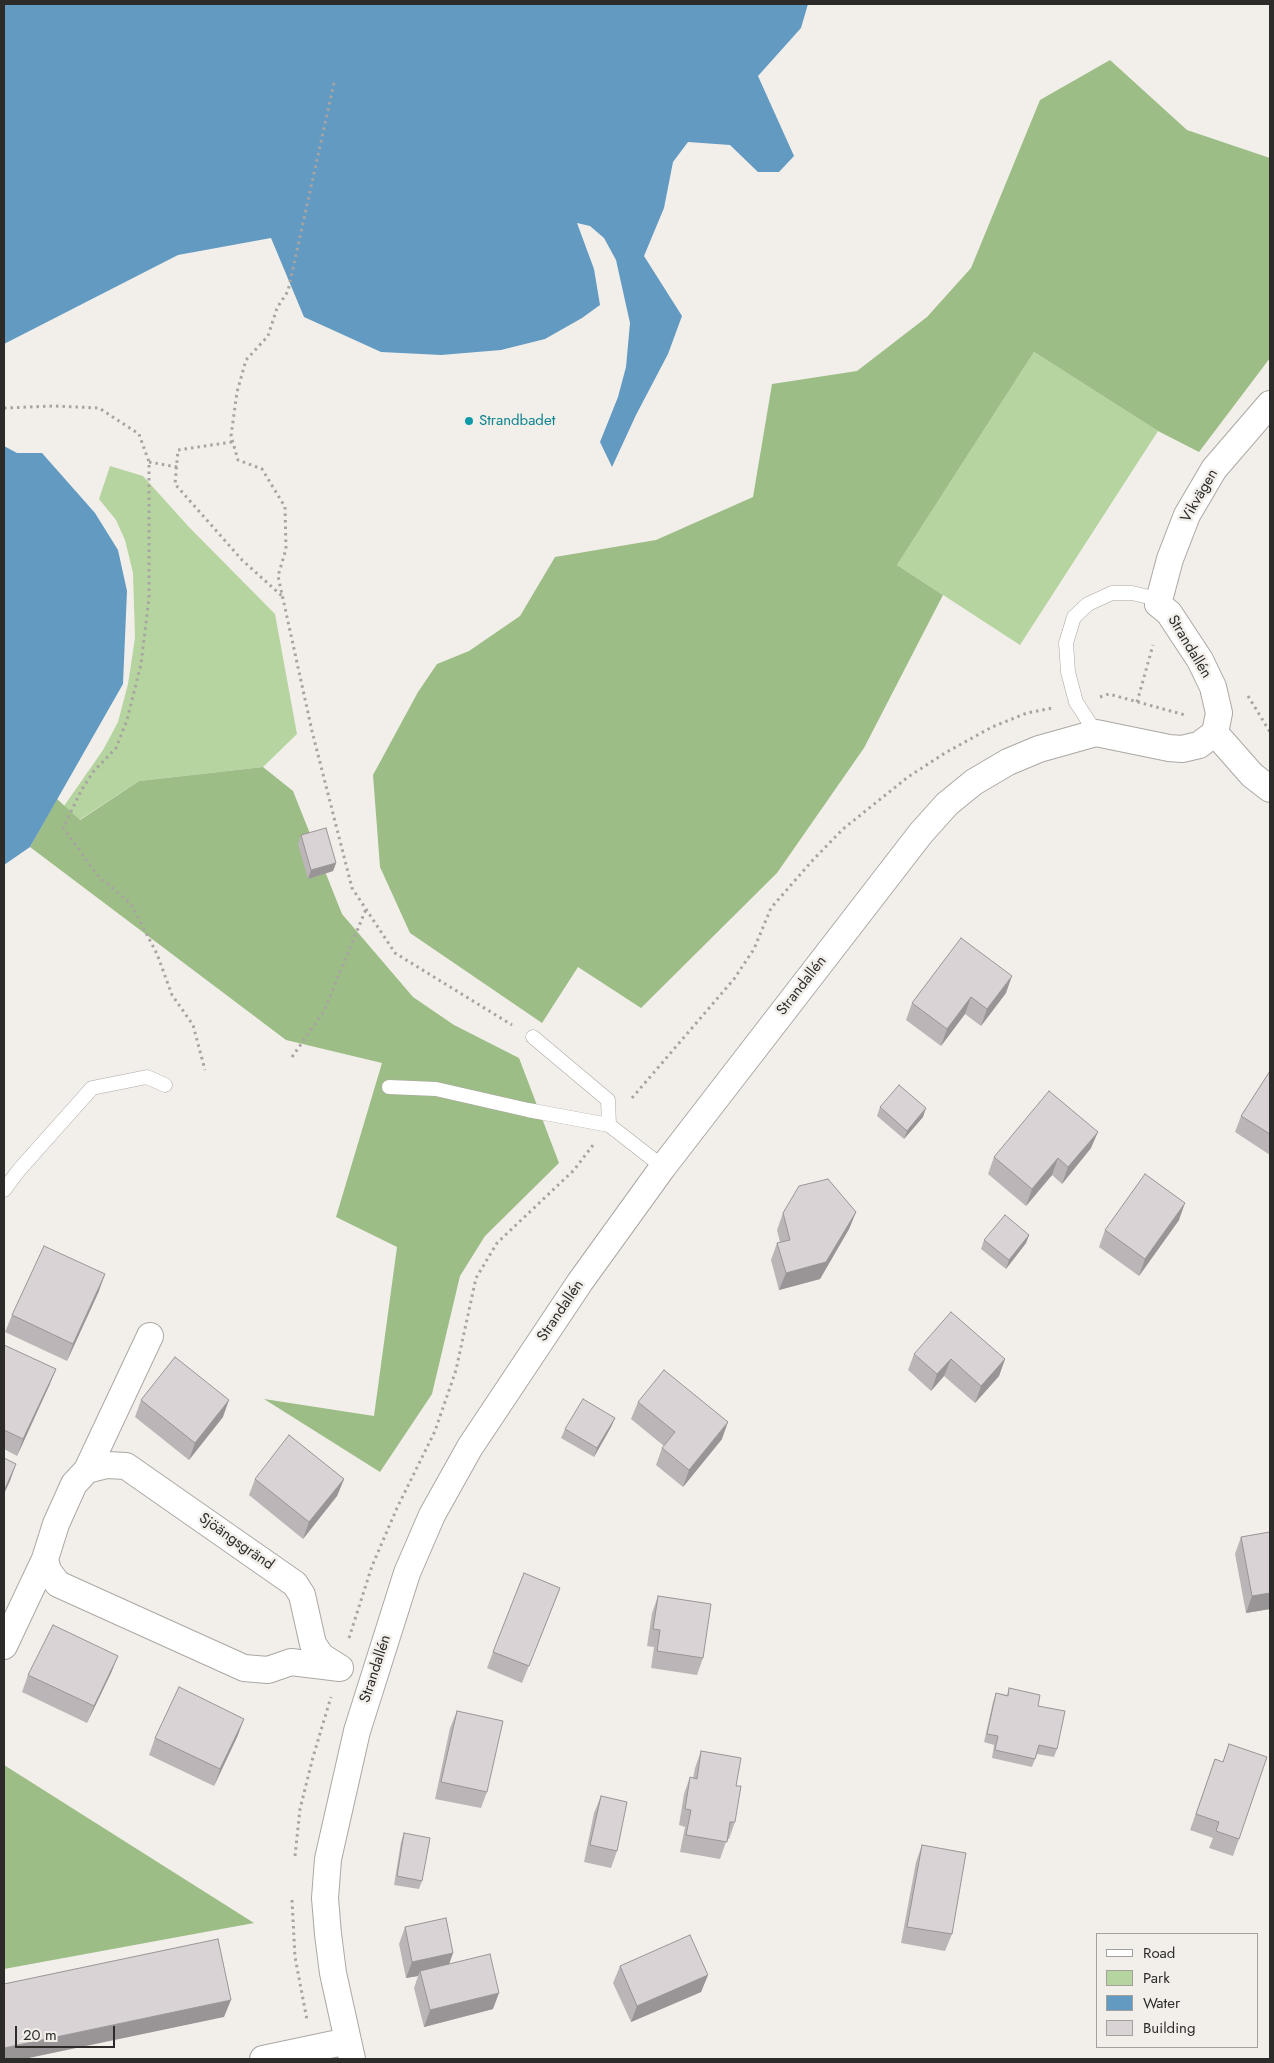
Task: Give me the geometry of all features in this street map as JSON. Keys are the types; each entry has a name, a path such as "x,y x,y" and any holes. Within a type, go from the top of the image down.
{"street":[{"name":"Vikvägen","path":"1158,604 1170,559 1187,514 1214,470 1270,404"},
{"name":"Strandallén","path":"350,2050 333,1973 328,1934 326,1898 328,1859 357,1731 371,1684 407,1573 432,1515 470,1447 580,1282 663,1167 921,833 947,804 974,782 1008,762 1039,749 1096,734 1182,749 1199,745 1215,733 1219,721 1219,713 1212,687 1200,660 1169,613 1158,604"},
{"path":"1215,733 1252,775 1270,789"},
{"path":"4,1646 45,1559 56,1524 74,1484 87,1470 150,1336"},
{"name":"Sjöängsgränd","path":"87,1470 107,1465 126,1466 295,1584 302,1595 313,1644 321,1656 371,1684"},
{"name":"Sjöängsgränd","path":"45,1559 48,1572 58,1584 244,1668 268,1670 291,1662 340,1668"},
{"path":"263,2059 350,2050"}],"lane":[{"name":"Strandallén","path":"1096,734 1076,702 1068,672 1066,643 1074,617 1088,604 1112,593 1132,593 1148,597 1158,604"},
{"path":"533,1037 608,1100 609,1125"},
{"path":"4,1190 19,1170 92,1088 147,1078 165,1085"},
{"path":"390,1087 436,1089 528,1110 609,1125 663,1167"}],"path":[{"path":"334,83 288,291 277,308 268,336 246,360 237,392 231,436 232,442 238,460 262,469 285,507 286,549 278,576 312,731 352,888 394,953 533,1037"},
{"path":"4,408 54,406 99,408 139,434 149,462 149,598 141,664 127,720 116,748 93,772 80,791 63,828 99,877 131,904 157,954 172,995 193,1025 205,1070"},
{"path":"232,442 178,450 175,484 242,560 283,597"},
{"path":"149,462 177,467"},
{"path":"1137,702 1156,632 1158,604"},
{"path":"292,1057 324,1011 366,909"}],"green space":[{"path":"1110,60 1187,130 1270,158 1270,358 1199,452 1158,431 1034,352 897,565 943,595 864,748 777,873 641,1008 578,967 542,1023 410,933 380,867 373,775 418,692 437,664 469,651 520,616 555,557 656,540 753,497 772,384 857,371 927,317 971,268 1040,100"},
{"path":"1034,352 1158,431 1020,645 897,565"},
{"path":"110,466 143,476 188,526 275,614 297,734 263,767 139,781 79,820 64,806 103,750 118,722 128,684 135,638 133,573 125,540 116,520 99,499"},
{"path":"263,767 293,791 342,914 413,997 454,1025 519,1058 559,1163 485,1236 460,1276 432,1394 380,1472 264,1399 374,1416 397,1247 336,1217 382,1063 286,1040 30,847 57,799 80,820 139,781"},
{"path":"4,1765 254,1923 4,1969"}],"water":[{"path":"4,4 808,4 801,28 758,76 794,156 779,172 758,172 730,145 688,142 673,162 664,208 644,256 682,316 668,354 636,415 612,467 600,442 618,397 626,367 630,323 616,260 604,238 590,226 577,223 594,269 600,305 582,318 545,339 501,350 441,355 381,352 304,317 271,238 178,255 4,344"},
{"path":"4,446 17,453 42,453 95,513 118,550 127,591 123,684 30,847 4,865"}],"building":[{"path":"326,828 336,863 311,870 301,835"},
{"path":"961,938 1012,976 987,1009 971,997 947,1029 912,1003"},
{"path":"1270,1071 1270,1134 1241,1116"},
{"path":"899,1085 926,1108 907,1131 880,1107"},
{"path":"1049,1091 1098,1132 1068,1167 1058,1158 1032,1189 994,1157"},
{"path":"1145,1174 1185,1203 1145,1259 1105,1230"},
{"path":"828,1179 856,1212 826,1262 786,1273 777,1243 790,1240 783,1213 799,1186"},
{"path":"1005,1215 1029,1235 1009,1260 984,1240"},
{"path":"44,1246 105,1274 73,1344 12,1315"},
{"path":"951,1312 1005,1359 981,1386 951,1359 937,1374 914,1354"},
{"path":"4,1345 56,1369 23,1439 4,1430"},
{"path":"175,1357 229,1400 195,1443 141,1400"},
{"path":"664,1370 728,1422 689,1470 662,1448 675,1432 638,1402"},
{"path":"583,1399 615,1418 597,1448 565,1429"},
{"path":"289,1435 344,1479 309,1522 255,1479"},
{"path":"4,1458 16,1464 4,1491"},
{"path":"1270,1532 1270,1593 1252,1596 1241,1537"},
{"path":"524,1573 560,1588 529,1666 493,1652"},
{"path":"658,1596 711,1604 703,1658 657,1651 660,1630 653,1629"},
{"path":"53,1625 118,1656 94,1706 28,1675"},
{"path":"179,1687 244,1719 220,1769 155,1738"},
{"path":"1009,1688 1040,1695 1038,1706 1065,1711 1057,1749 1039,1745 1035,1759 995,1750 998,1736 987,1734 996,1693 1008,1696"},
{"path":"457,1711 503,1721 487,1792 441,1782"},
{"path":"1229,1744 1267,1757 1239,1839 1216,1831 1219,1822 1196,1814 1215,1759 1223,1762"},
{"path":"701,1751 741,1758 736,1786 741,1786 735,1822 730,1822 727,1842 686,1835 691,1810 685,1809 690,1777 697,1779"},
{"path":"601,1796 627,1802 617,1851 590,1845"},
{"path":"404,1833 430,1838 422,1881 397,1876"},
{"path":"922,1845 966,1853 952,1934 907,1927"},
{"path":"446,1918 453,1953 412,1962 405,1927"},
{"path":"690,1935 708,1975 637,2006 620,1966"},
{"path":"218,1939 231,2000 4,2048 4,1984"},
{"path":"490,1954 499,1993 430,2010 420,1971"}],"place":[{"name":"Strandbadet","path":"469,421"}]}
